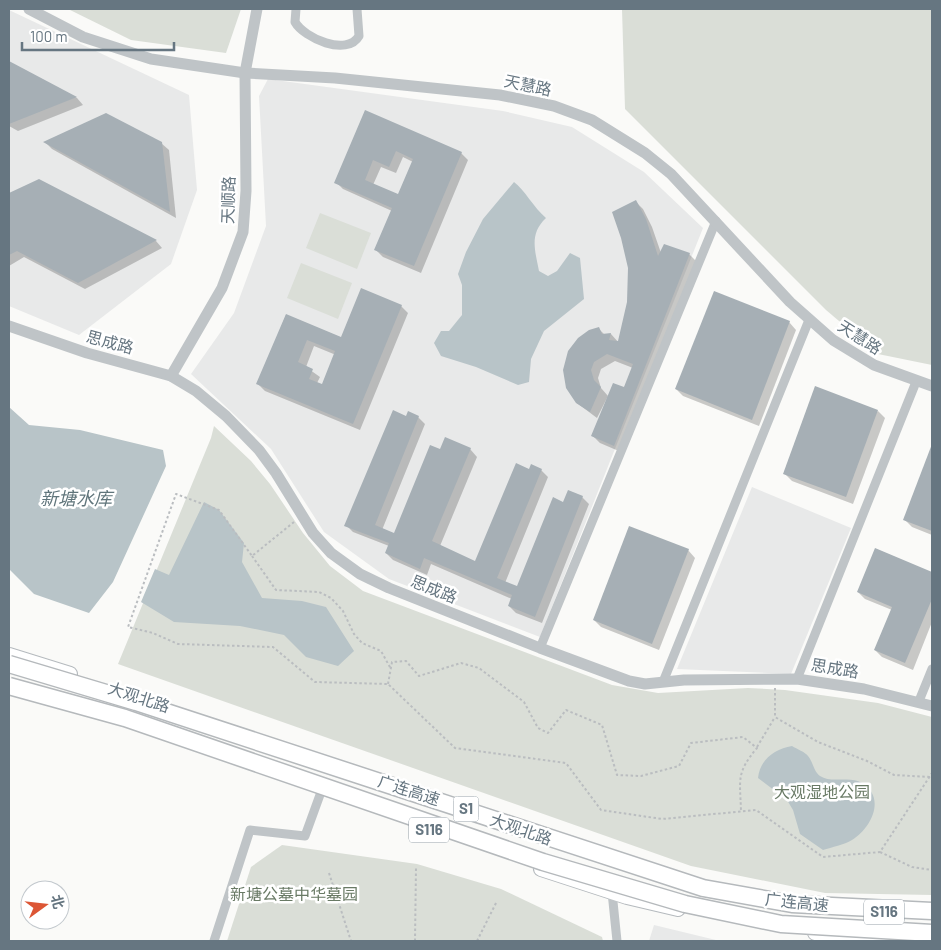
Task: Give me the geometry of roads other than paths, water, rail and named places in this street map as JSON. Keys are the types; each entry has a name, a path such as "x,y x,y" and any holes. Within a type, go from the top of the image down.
{"highway":[{"name":"广连高速","path":"9,664 155,708 703,888 792,904 932,910"},
{"name":"广连高速","path":"9,686 125,718 543,862 684,904 781,924 932,933"}],"main road":[{"name":"大观北路","path":"9,655 156,702 590,853 737,890 836,907 932,916"},
{"name":"大观北路","path":"9,693 81,709 612,892 715,918 831,935 892,941"},
{"path":"147,731 156,702"},
{"path":"831,935 836,907"},
{"path":"864,938 867,911"}],"street":[{"name":"天慧路","path":"29,9 83,36 151,59 245,73 336,78 500,95 560,108 592,120 645,153 671,174 810,320 851,353 874,365 916,382 932,386"},
{"name":"天顺路","path":"171,376 222,288 243,232 246,205 245,73 257,9"},
{"path":"296,9 295,22 300,29 310,35 341,46 350,45 359,36 357,9"},
{"path":"540,648 716,221"},
{"path":"663,682 810,320"},
{"name":"思成路","path":"9,326 69,347 171,376 208,400 259,450 276,473 313,533 331,553 360,574 389,588 629,681 645,684 775,678 797,679 864,689 919,701 932,706"},
{"path":"797,679 916,382"},
{"path":"919,701 932,669"},
{"path":"214,941 250,830 305,836 321,792"},
{"path":"612,892 617,941"}],"water":[{"path":"514,182 546,218 535,236 539,271 548,276 557,271 570,253 580,258 584,299 544,331 531,359 529,382 518,385 476,367 441,356 434,343 441,331 449,331 462,315 462,285 458,274 466,252 483,219"},
{"name":"新塘水库","path":"9,407 29,425 80,430 163,450 166,466 113,582 89,613 34,594 9,569"},
{"path":"204,502 219,510 244,543 242,562 262,598 302,601 326,607 354,651 338,666 306,657 284,635 240,626 174,622 141,602 155,569 169,575"},
{"path":"792,746 810,758 816,772 820,776 830,779 857,781 869,789 875,804 874,812 865,828 852,840 823,850 800,834 793,810 787,800 758,778 762,765 769,756 774,752"}],"park label":[{"name":"大观湿地公园","path":"822,792"},
{"name":"新塘公墓中华墓园","path":"294,894"}]}
